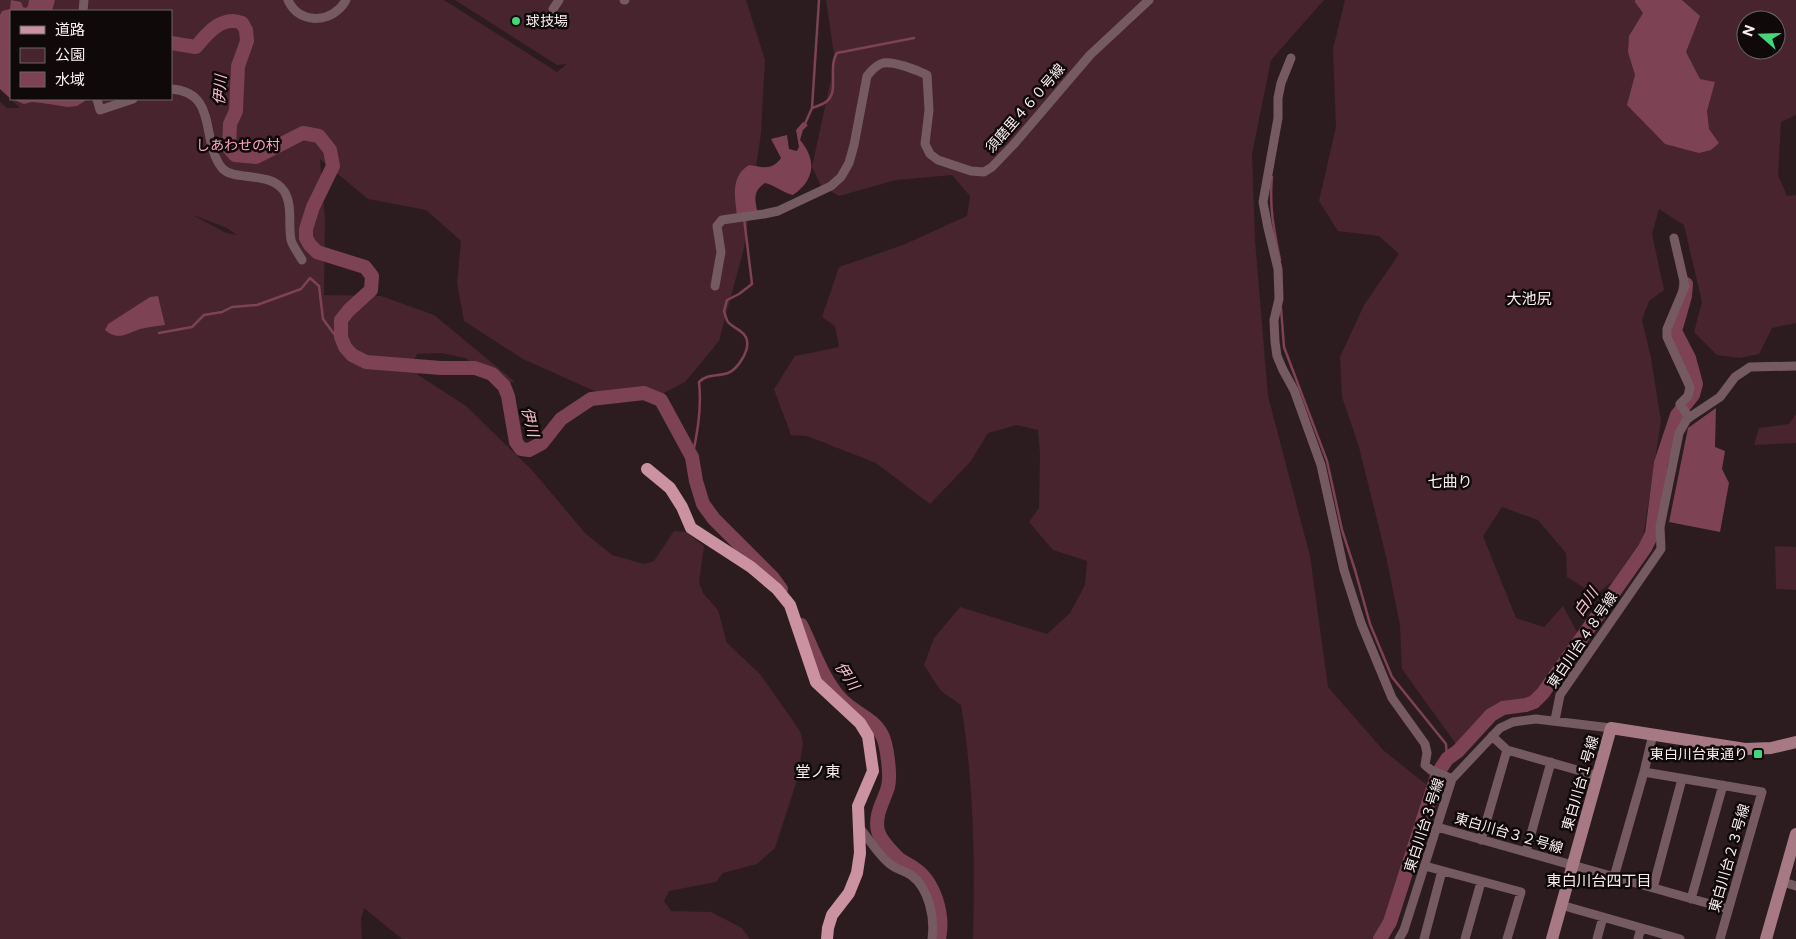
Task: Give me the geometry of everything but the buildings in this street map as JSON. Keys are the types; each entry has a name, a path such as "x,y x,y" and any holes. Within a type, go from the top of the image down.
{"main road":[{"path":"647,469 670,488 682,507 691,528 751,567 777,589 790,605 816,682 860,723 868,736 873,771 858,806 860,853 857,873 849,893 832,915 827,939"}],"street":[{"path":"288,0 295,11 314,19 335,13 346,0"},
{"path":"553,9 559,0"},
{"name":"須磨里４６０号線","path":"715,286 721,252 717,226 722,220 778,211 831,186 841,177 849,162 854,145 867,76 874,68 883,63 913,68 927,75 929,110 925,144 930,154 938,160 984,172 992,167 1014,144 1090,55 1149,0"},
{"path":"1291,58 1281,83 1278,98 1278,118 1263,202 1278,269 1279,299 1274,320 1277,356 1294,390 1320,465 1344,570 1361,623 1392,698 1425,744 1427,752 1424,765 1452,780"},
{"path":"172,89 194,95 205,111 215,157 224,170 235,175 255,176 279,185 286,194 290,214 291,242 302,260"},
{"path":"97,100 100,110 130,100"},
{"path":"1674,238 1685,286 1667,329 1667,336 1690,387 1688,396 1680,404 1689,418"},
{"name":"東白川台４８号線","path":"1555,720 1560,695 1661,549 1660,527 1678,433 1689,418 1720,397 1735,377 1750,367 1796,366"},
{"name":"東白川台３号線","path":"1399,939 1404,930 1452,780 1500,728 1513,722 1536,718 1611,728"},
{"name":"東白川台１号線","path":"1552,939 1611,728 1756,750 1796,742"},
{"path":"1614,877 1653,734"},
{"path":"1492,736 1507,750 1598,776"},
{"path":"1481,840 1507,750"},
{"path":"1526,852 1551,762"},
{"name":"東白川台２３号線","path":"1644,772 1762,792 1720,939"},
{"path":"1653,888 1682,779"},
{"path":"1691,899 1723,786"},
{"name":"東白川台３２号線","path":"1437,827 1728,909"},
{"path":"860,828 890,864 912,876 922,887 934,928 932,939"},
{"path":"1766,939 1796,834"},
{"path":"1425,866 1521,892 1507,939"},
{"path":"1424,939 1442,871"},
{"path":"1465,939 1481,882"},
{"path":"1783,882 1796,886"},
{"path":"1561,905 1679,939"},
{"path":"1597,939 1603,917"},
{"path":"1638,939 1641,928"}],"green space":[{"name":"しあわせの村","path":"0,0 444,0 557,72 567,64 557,65 455,0 746,0 765,60 761,133 744,248 719,341 685,382 650,400 608,397 523,359 464,321 457,283 461,241 426,210 368,199 320,159 325,221 324,295 381,296 434,315 515,382 503,383 465,358 441,353 417,354 412,365 418,375 466,406 531,469 585,533 612,555 644,564 654,561 674,531 686,532 704,546 699,582 703,593 718,610 727,643 760,674 800,731 803,742 798,777 775,848 757,864 723,873 716,882 669,891 664,901 671,911 711,912 742,928 750,939 402,939 364,908 361,919 362,939 0,939 0,102 7,108 20,108 12,100 172,100 172,10 10,10 10,98 0,89","holes":["193,215 227,228 237,235 226,233"]},
{"path":"826,0 1324,0 1271,60 1252,154 1255,240 1268,396 1310,556 1328,687 1383,750 1428,786 1386,924 1377,939 973,939 973,822 969,763 961,705 941,691 924,665 934,638 960,607 1047,634 1070,613 1085,585 1087,561 1053,550 1029,522 1039,508 1040,454 1038,430 1017,425 988,433 971,461 930,504 876,463 807,436 791,435 774,389 795,356 839,347 835,326 822,317 839,267 903,245 967,216 970,196 952,175 896,180 839,196 821,186 812,167 835,61"},
{"path":"1345,0 1796,0 1796,115 1781,122 1778,175 1787,196 1796,195 1796,323 1772,328 1759,354 1740,358 1717,355 1694,332 1702,302 1684,225 1659,209 1652,234 1664,290 1649,301 1642,320 1651,358 1661,421 1643,538 1613,581 1595,595 1567,577 1566,553 1538,520 1502,507 1483,536 1516,618 1544,627 1563,606 1578,634 1532,697 1494,705 1471,731 1456,744 1402,669 1400,625 1386,556 1359,447 1342,397 1340,357 1364,305 1399,254 1379,236 1338,231 1319,201 1336,127 1333,49"},
{"path":"1796,414 1796,443 1754,445 1759,428 1789,424"},
{"path":"1775,546 1796,547 1796,590 1776,589"}],"water":[{"path":"11,0 21,2 23,7 26,8 29,0 55,0 52,10 10,10 10,98 0,89 0,15 2,11 10,9"},
{"path":"1635,0 1682,0 1700,16 1686,52 1700,79 1715,82 1707,111 1709,129 1719,143 1711,150 1699,153 1665,144 1627,105 1635,75 1628,52 1629,36 1643,13"},
{"path":"14,100 86,100 77,106 68,107 32,102 24,104"},
{"path":"803,122 808,125 803,130 800,140 811,162 811,169 806,183 793,195 765,183 756,193 755,201 758,214 737,216 735,188 739,175 749,165 766,167 778,162 781,158 771,139 787,135 789,149 797,151 799,147 796,130"},
{"path":"158,296 165,325 143,328 118,336 105,330 108,324 150,297"},
{"path":"1716,408 1715,447 1725,451 1722,469 1729,483 1720,532 1669,522 1688,428"}],"waterway":[{"path":"812,108 819,0"},
{"name":"伊川","path":"172,43 196,47 216,26 228,21 242,23 246,30 247,41 238,66 236,111 230,124 229,148 235,155 256,157 303,133 319,136 330,150 333,166 313,207 306,229 306,238 317,252 365,267 372,276 371,290 341,320 341,337 345,347 352,355 366,362 441,368 475,368 492,374 504,386 508,396 516,442 521,449 529,450 542,443 561,419 591,399 644,393 661,400 692,457 696,481 703,504 714,519 773,578 781,589"},
{"path":"804,126 812,108 826,102 832,95 833,64 837,53 914,38"},
{"path":"1272,177 1272,209 1280,260"},
{"path":"692,457 699,420 699,382 706,377 732,371 739,364 746,350 746,338 742,332 728,322 724,311 727,300 752,284 744,218"},
{"path":"159,333 192,327 204,315 222,312 232,307 257,305 301,289 310,278 319,286 323,319 334,334 341,337"},
{"name":"白川","path":"1380,939 1390,922 1438,773 1447,759 1458,751 1491,715 1503,708 1534,702 1543,693 1645,548 1652,534 1661,463 1677,415 1693,395 1696,384 1689,358 1675,331 1685,296 1686,284"},
{"path":"1281,308 1284,347 1327,461 1342,530 1370,624 1392,677 1446,744 1447,759"},
{"name":"伊川","path":"801,625 823,672 834,690 845,703 868,719 878,729 884,739 889,768 889,782 878,814 878,831 893,852 921,874 932,890 939,910 939,939"}],"place":[{"name":"球技場","path":"516,21"},
{"name":"東白川台東通り","path":"1758,754"}],"district":[{"name":"大池尻","path":"1529,299"},
{"name":"七曲り","path":"1450,482"},
{"name":"堂ノ東","path":"818,772"},
{"name":"東白川台四丁目","path":"1599,881"}]}
